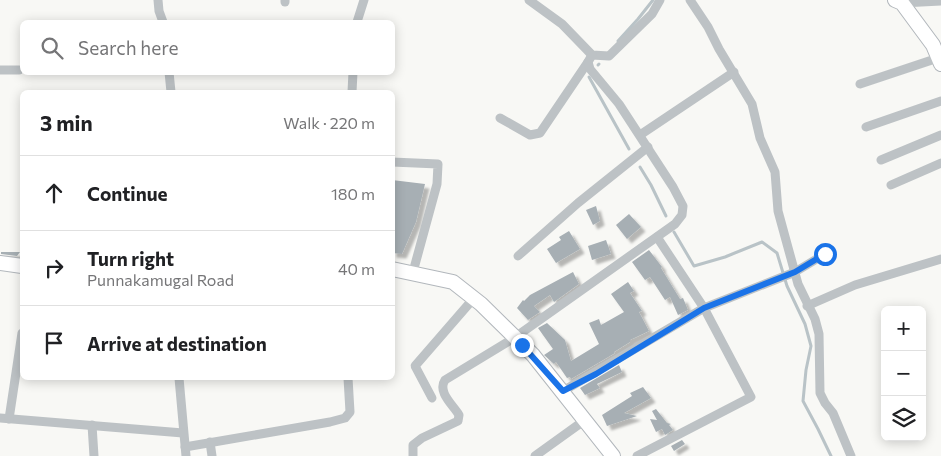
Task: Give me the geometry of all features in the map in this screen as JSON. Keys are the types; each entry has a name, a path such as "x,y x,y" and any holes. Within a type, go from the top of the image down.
{"street":[{"path":"158,0 162,20"},
{"path":"358,20 364,0"},
{"path":"413,456 413,445 422,438 458,421 459,415 442,391 442,384 445,380 514,338 675,224 682,215 683,206 673,187 619,104 590,69 590,58 562,24 529,0"},
{"path":"590,58 609,56 652,14 660,0"},
{"path":"690,0 752,104 760,138 774,172 778,211 795,272 820,334 820,393 825,404 833,413 851,456"},
{"path":"898,2 941,1"},
{"path":"860,84 940,61 933,45 898,2"},
{"path":"500,118 530,135 540,133 590,58"},
{"path":"0,70 19,70"},
{"path":"640,135 734,72"},
{"path":"170,75 171,90"},
{"path":"352,90 353,75"},
{"path":"866,127 941,101"},
{"path":"881,160 941,136"},
{"path":"518,256 578,203 648,147"},
{"path":"395,162 438,164 437,184 413,272"},
{"path":"891,185 941,163"},
{"path":"637,456 751,397 704,308 657,237"},
{"path":"563,391 596,374 704,308 795,272 825,254"},
{"path":"808,306 855,285 941,259"},
{"path":"0,263 20,266"},
{"path":"395,269 453,282 474,298 533,355 613,456"},
{"path":"432,398 415,366 474,298"},
{"path":"20,343 4,419 183,432"},
{"path":"179,380 185,451 210,442 344,418 350,412 348,380"},
{"path":"535,456 585,420"},
{"path":"92,425 94,456"},
{"path":"210,442 212,456"}],"building":[{"path":"395,180 425,184 416,222 402,254 395,253"},
{"path":"596,206 600,221 593,225 586,210"},
{"path":"629,214 641,227 627,239 616,225"},
{"path":"569,231 580,249 556,263 547,249 561,240 559,237"},
{"path":"606,240 611,254 592,260 588,246"},
{"path":"649,250 662,267 680,299 683,298 688,310 678,315 670,297 665,300 650,277 645,280 632,262"},
{"path":"1,252 20,252 17,256 1,254"},
{"path":"573,272 579,284 554,302 550,295 534,306 540,312 528,320 517,308 530,295"},
{"path":"628,282 634,291 630,293 642,311 639,312 649,331 630,340 630,342 615,353 571,379 570,377 567,378 556,362 554,364 544,355 553,349 538,328 547,323 565,340 571,361 599,344 589,323 599,319 601,325 624,312 611,294"},
{"path":"619,365 622,372 597,384 600,388 585,395 580,388"},
{"path":"643,387 651,398 624,413 637,416 607,426 602,415 632,396 630,393"},
{"path":"656,409 667,423 671,424 669,425 673,430 665,435 662,429 656,432 650,419 657,420 652,411"},
{"path":"682,440 685,444 674,451 671,446"}],"waterway":[{"path":"618,41 653,0"},
{"path":"589,77 629,149"},
{"path":"640,167 666,216"},
{"path":"674,232 694,266 725,257 762,242 777,253 787,286 805,324 811,346 803,401 831,456"}],"route":[{"path":"522,345 533,355 563,391 596,374 704,308 795,272 825,254"}]}
